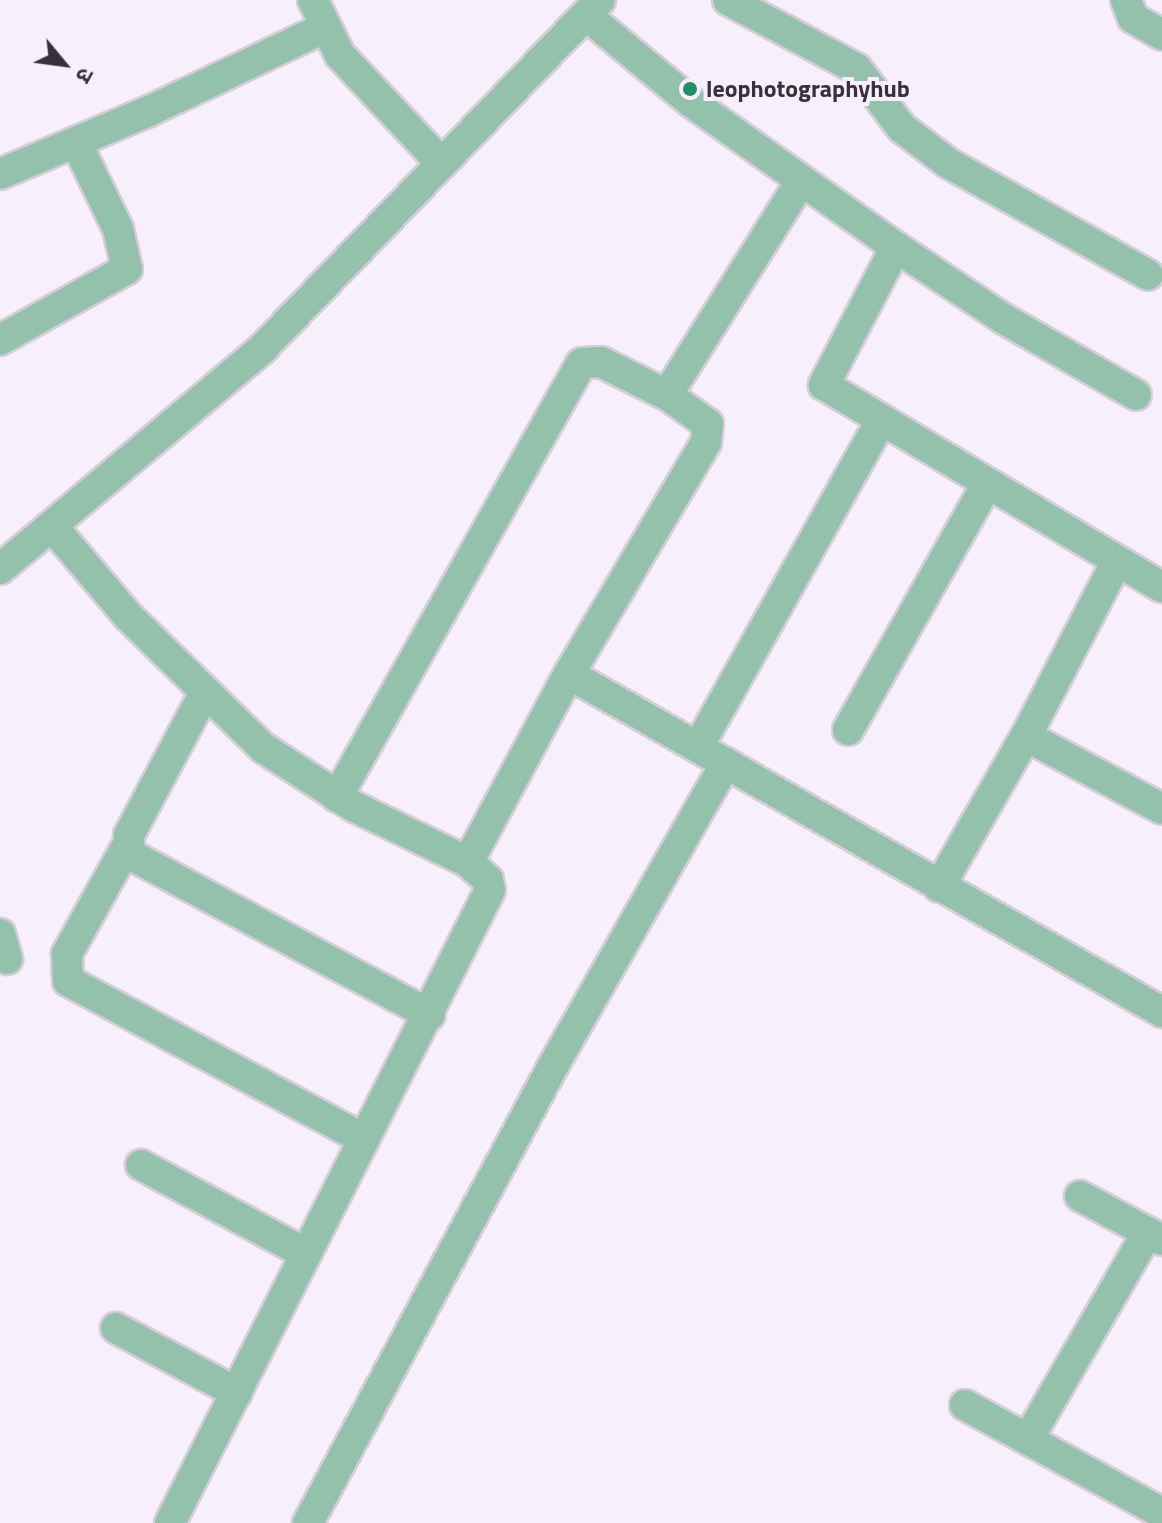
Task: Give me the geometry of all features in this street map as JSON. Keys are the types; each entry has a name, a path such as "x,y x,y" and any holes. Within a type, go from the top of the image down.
{"street":[{"path":"728,0 857,69 902,128 948,163 1148,275"},
{"path":"1126,0 1133,18 1162,35"},
{"path":"0,569 261,350 440,162 593,8 691,102 801,181 1004,319 1136,395"},
{"path":"0,174 76,142 319,14 340,55 440,162"},
{"path":"0,340 127,269 118,229 76,142"},
{"path":"667,395 801,181"},
{"path":"896,247 824,378 833,393 1162,587"},
{"path":"337,797 582,363 601,362 667,395 703,418 710,431 569,674 468,862"},
{"path":"698,747 881,421"},
{"path":"848,730 987,484"},
{"path":"52,526 129,617 204,694 262,747 337,797 468,862 488,880 490,890 430,1015 170,1523"},
{"path":"939,887 1026,736 1117,561"},
{"path":"569,674 1162,1012"},
{"path":"204,694 156,778 127,846 67,954 68,981 364,1139"},
{"path":"1026,736 1162,809"},
{"path":"308,1523 553,1066 726,763"},
{"path":"127,846 137,860 430,1015"},
{"path":"141,1165 306,1254"},
{"path":"1028,1439 1155,1236 1080,1196"},
{"path":"116,1328 237,1393"},
{"path":"965,1405 1162,1513"}],"place":[{"name":"leophotographyhub","path":"690,89"}]}
